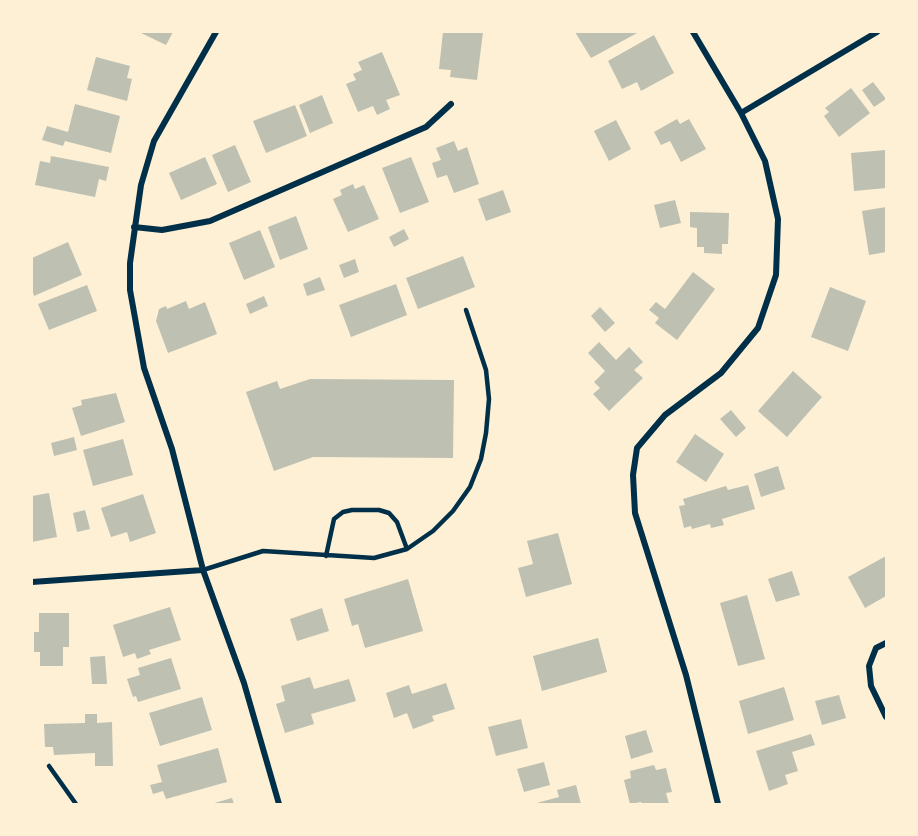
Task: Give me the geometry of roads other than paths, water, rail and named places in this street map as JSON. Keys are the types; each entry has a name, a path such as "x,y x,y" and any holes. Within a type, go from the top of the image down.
{"street":[{"path":"216,32 154,141 141,185 134,227 130,290 144,368 172,449 203,570 244,683 279,804"},
{"path":"693,32 741,113 765,161 778,219 776,275 758,328 721,373 665,416 637,448 633,475 635,513 686,675 718,804"},
{"path":"741,113 876,32"},
{"path":"134,227 162,231 210,221 426,127 451,104"},
{"path":"32,582 203,570"},
{"path":"886,643 876,648 869,666 871,686 886,717"}],"lane":[{"path":"203,570 263,551 374,558 407,549 434,531 453,511 470,486 481,459 489,399 486,370 465,310"},
{"path":"326,556 334,519 343,512 352,510 379,510 389,513 397,522 407,549"},
{"path":"49,766 76,804"}]}
